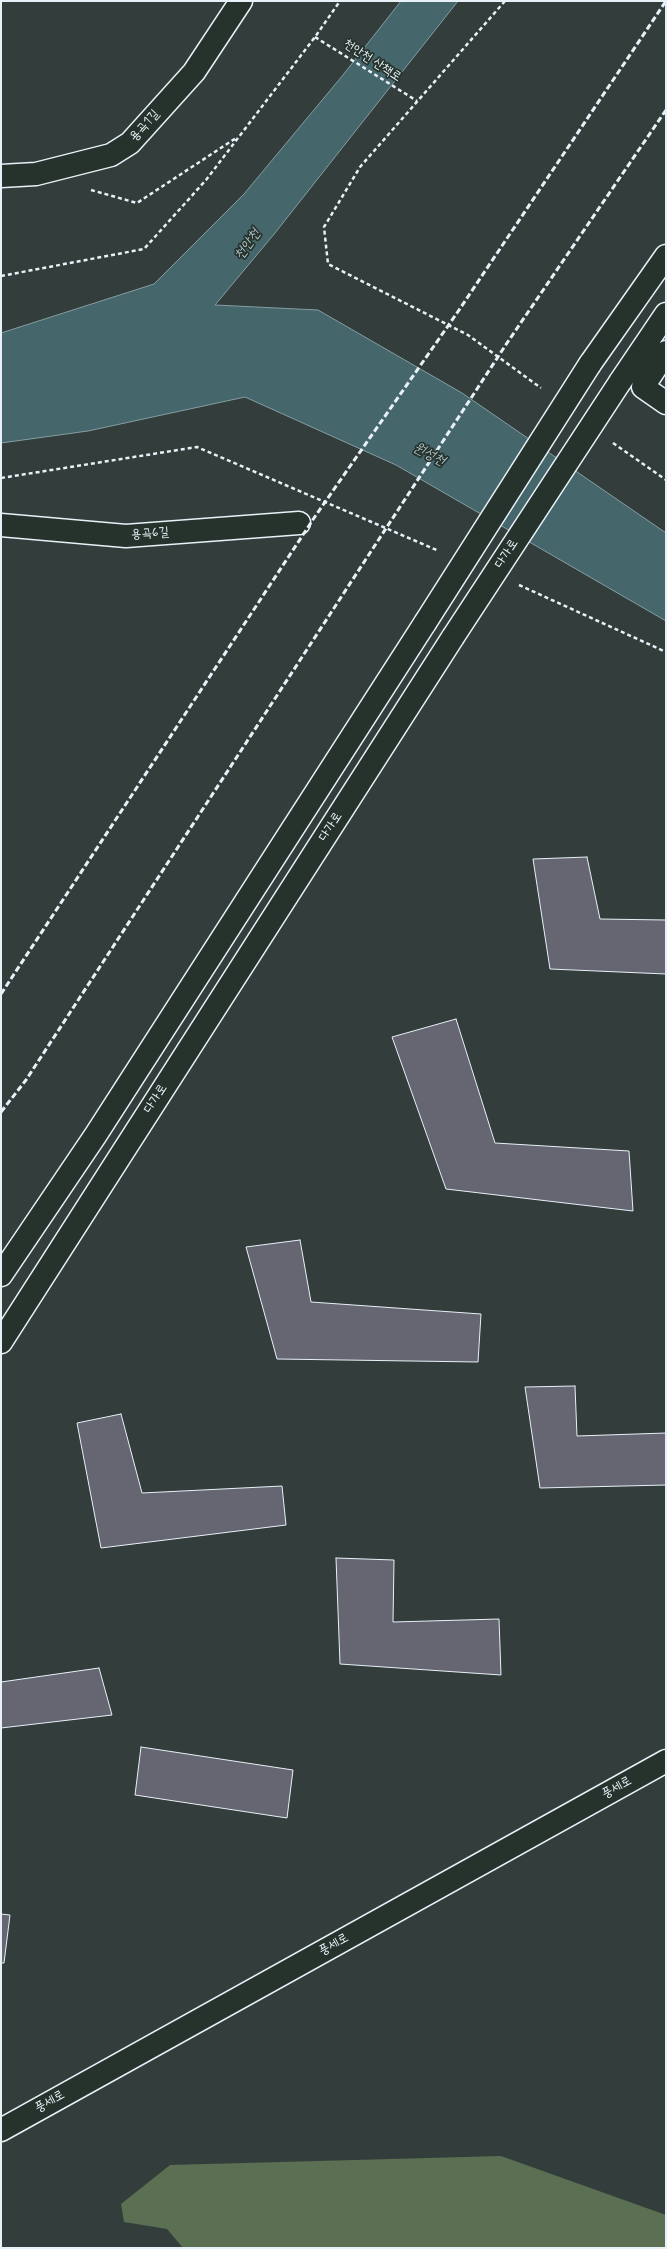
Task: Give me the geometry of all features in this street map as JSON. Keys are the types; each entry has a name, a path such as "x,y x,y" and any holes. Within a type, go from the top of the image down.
{"street":[{"name":"용곡1길","path":"1,176 36,174 111,155 130,143 194,72 241,1"},
{"path":"1,1275 99,1130 590,364 666,256"},
{"name":"다가로","path":"1,1342 453,637 666,314"},
{"path":"666,352 643,387 666,403"},
{"name":"용곡6길","path":"1,525 126,536 299,523"},
{"name":"풍세로","path":"1,2130 666,1761"}],"path":[{"path":"1,276 144,249 206,180 316,37 340,1"},
{"path":"505,1 360,167 324,227 328,264 468,335 542,390"},
{"name":"천안천 산책로","path":"316,37 417,102"},
{"path":"86,189 137,204 238,137"},
{"path":"611,441 666,480"},
{"path":"1,478 197,447 440,551"},
{"path":"513,582 666,652"}],"green space":[{"path":"501,2156 666,2215 666,2248 183,2248 167,2229 124,2222 121,2204 170,2165"}],"water":[{"path":"401,1 458,1 275,233 215,305 318,310 462,393 666,533 666,621 396,465 245,397 88,431 1,443 1,333 154,284 244,194 343,75"}],"building":[{"path":"587,857 600,919 666,920 666,974 550,969 533,859"},
{"path":"456,1019 495,1143 629,1151 633,1211 446,1189 392,1037"},
{"path":"300,1240 311,1302 481,1314 478,1362 277,1359 246,1247"},
{"path":"575,1386 577,1436 666,1433 666,1485 540,1488 525,1387"},
{"path":"121,1414 142,1493 282,1486 286,1525 101,1548 77,1423"},
{"path":"336,1558 394,1560 393,1622 499,1619 501,1675 340,1664"},
{"path":"99,1668 112,1715 1,1728 1,1682"},
{"path":"141,1747 293,1770 287,1818 135,1795"},
{"path":"1,1914 10,1915 4,1963 1,1963"}],"railway":[{"path":"1,994 316,515 457,313 666,1"},
{"path":"1,1112 26,1080 507,343 666,110"}],"water label":[{"name":"천안천","path":"248,245"},
{"name":"원성천","path":"429,455"}]}
